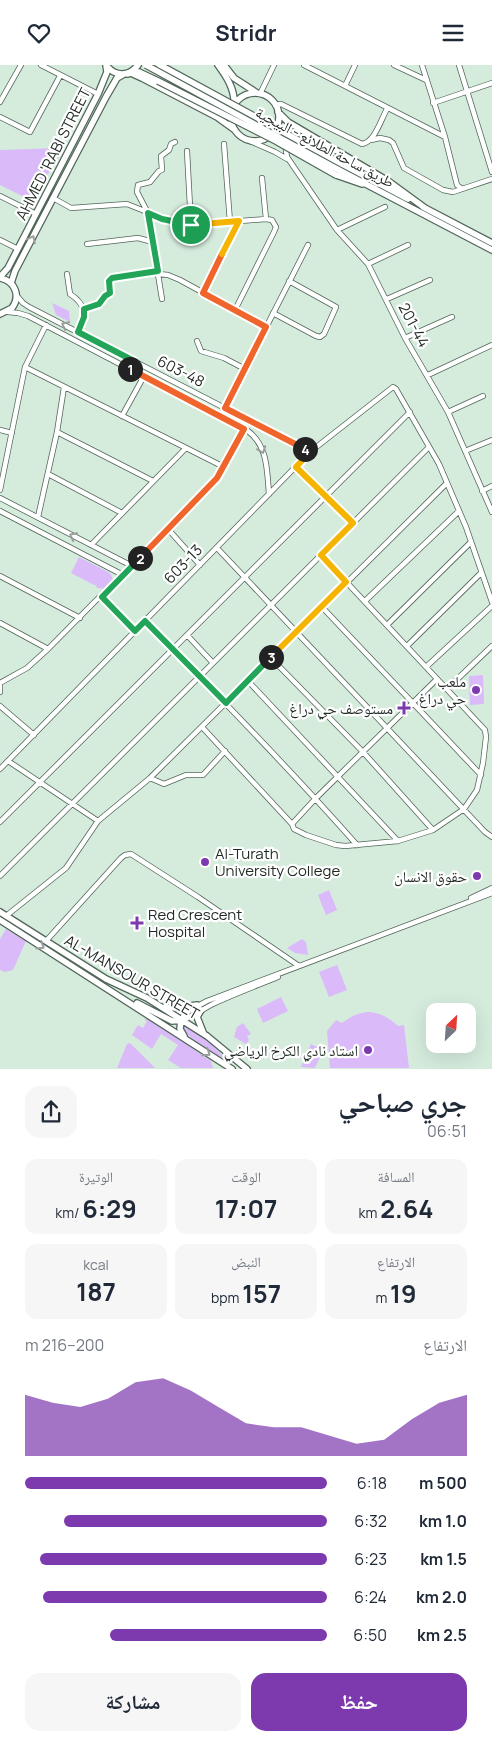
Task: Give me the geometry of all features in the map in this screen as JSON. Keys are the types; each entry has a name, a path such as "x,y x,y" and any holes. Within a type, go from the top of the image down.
{"main road":[{"path":"105,65 116,73 139,72 276,141 339,170"},
{"name":"AHMED 'RABI STREET","path":"0,278 8,268 98,94 107,72 105,65"},
{"name":"AHMED 'RABI STREET","path":"11,283 15,271 111,88 117,78 138,65"},
{"name":"طريق ساحة الطلائع - البيجية","path":"146,65 339,170 492,250"},
{"name":"طريق ساحة الطلائع - البيجية","path":"160,65 339,170 425,208 492,243"},
{"path":"218,65 231,87 234,100 232,118 238,132"},
{"path":"224,65 234,78 259,94"},
{"path":"127,73 142,78 227,123 250,141 265,140 271,137 279,122 278,112"},
{"path":"111,88 123,78 142,78"},
{"path":"233,107 237,100 251,93 266,96 275,105 284,119 388,181 425,208"},
{"path":"0,278 11,283 17,295 15,305 3,314"},
{"name":"AL-MANSOUR STREET","path":"3,914 106,979 160,1006 207,1036 247,1069"},
{"name":"AL-MANSOUR STREET","path":"0,920 115,992 232,1069"},
{"path":"115,992 172,1021 182,1020 180,1030 188,1040"},
{"path":"160,1006 170,1009 199,1008 198,1022 207,1036"}],"street":[{"path":"0,102 21,65"},
{"path":"40,65 98,94"},
{"path":"259,94 274,65"},
{"path":"304,65 445,137"},
{"path":"345,86 356,65"},
{"path":"394,65 426,80"},
{"path":"422,65 445,137 457,185 461,188"},
{"path":"460,65 492,172"},
{"path":"0,117 30,132 60,75"},
{"path":"433,103 492,83"},
{"path":"275,105 281,104 360,144 366,144 371,140 387,109"},
{"name":"201-44","path":"276,130 276,135 285,143 286,153 292,163 337,229 368,264 406,339 448,412 492,512"},
{"path":"371,140 380,138 393,143 404,168 443,190 453,192 492,179"},
{"name":"201-44","path":"250,141 280,154 292,163"},
{"path":"162,299 148,213 137,192 138,185 150,182 162,170 161,156 169,150 170,144 175,142"},
{"path":"224,144 230,222"},
{"path":"187,151 191,225"},
{"path":"262,178 266,219"},
{"path":"0,196 36,214"},
{"path":"53,198 71,208 127,204 162,219 191,225 266,219 274,222 276,229 235,310"},
{"path":"337,229 385,207"},
{"path":"203,293 239,221"},
{"path":"87,244 138,238 153,242"},
{"path":"0,240 18,249"},
{"path":"225,408 308,245"},
{"path":"368,264 408,245"},
{"path":"84,309 99,304 110,293 109,281 112,278 158,273 174,277 266,327"},
{"path":"67,274 70,295 77,298 84,309 84,317 78,332"},
{"path":"273,313 316,336 320,337 324,334 336,307 289,281"},
{"path":"387,299 430,281"},
{"name":"603-48","path":"17,295 26,305 310,452"},
{"name":"603-48","path":"3,314 24,314 244,429 255,437 264,451 269,495"},
{"path":"406,339 452,317"},
{"path":"0,490 25,367 46,325"},
{"path":"197,341 201,351 224,358 245,369"},
{"path":"428,375 492,345"},
{"path":"130,369 134,361"},
{"path":"25,367 224,467"},
{"path":"122,416 144,376"},
{"path":"38,517 57,432 64,387"},
{"name":"603-13","path":"0,769 310,452 393,387 410,411"},
{"path":"448,412 483,396"},
{"path":"0,822 410,411 439,464 459,511 492,604 426,667"},
{"path":"234,423 238,414"},
{"path":"0,693 0,683 27,668 48,649 102,597 217,478 244,429"},
{"path":"0,431 12,433"},
{"path":"57,432 153,481"},
{"path":"466,451 492,439"},
{"path":"0,876 429,447"},
{"path":"91,545 186,448"},
{"path":"296,467 353,523"},
{"path":"48,474 122,513"},
{"path":"3,914 66,868 98,821 150,778 447,483"},
{"path":"482,491 492,486"},
{"path":"0,499 132,566"},
{"path":"0,511 123,575"},
{"path":"365,601 459,511"},
{"path":"168,529 200,565"},
{"path":"387,625 471,543"},
{"path":"217,548 492,837"},
{"path":"202,727 296,830 320,840 336,845 398,841 433,830 464,809 477,790 481,775 486,737 482,727 321,555"},
{"path":"406,646 481,573"},
{"path":"0,576 80,618"},
{"path":"102,597 135,631"},
{"path":"322,607 481,775"},
{"path":"145,621 316,798 357,845"},
{"path":"0,623 48,649"},
{"path":"187,635 213,663"},
{"path":"447,689 491,647"},
{"path":"271,657 433,830"},
{"path":"292,824 437,679"},
{"path":"248,681 398,841"},
{"path":"0,706 34,735"},
{"path":"150,778 164,784 186,775 203,775 225,751"},
{"path":"8,761 98,821"},
{"path":"46,941 121,858 131,854 299,966"},
{"path":"445,910 492,888"},
{"path":"182,1020 185,1013 299,966 492,893"}],"shaded area":[{"path":"61,148 34,202 0,185 0,150"},
{"path":"52,303 69,311 70,322 56,315"},
{"path":"79,557 110,573 113,579 105,589 97,588 96,585 71,573"},
{"name":"ملعب حي دراغ","path":"483,675 484,704 470,705 469,676"},
{"path":"329,890 337,910 326,915 318,895"},
{"path":"6,929 26,941 13,970 5,972 0,970 0,939"},
{"path":"302,939 306,942 308,955 295,953 287,948"},
{"path":"337,965 347,990 329,997 319,972"},
{"path":"281,997 288,1011 263,1023 257,1009"},
{"name":"استاد نادي الكرخ الرياضي","path":"368,1012 384,1016 398,1026 404,1025 409,1068 330,1068 327,1031 336,1020 342,1023 360,1013"},
{"path":"146,1017 211,1061 213,1068 181,1068 168,1060 178,1045 161,1034 152,1049 132,1035 138,1025 143,1028 147,1021 145,1020"},
{"path":"243,1023 251,1034 247,1036 249,1040 246,1044 234,1037 237,1027"},
{"path":"182,1026 200,1035 226,1059 214,1054 195,1041"},
{"path":"130,1043 155,1068 117,1068 127,1044"},
{"path":"311,1044 323,1050 315,1068 301,1067"}],"place":[{"name":"ملعب حي دراغ","path":"476,690"},
{"name":"مستوصف حي دراغ","path":"404,708"},
{"name":"Al-Turath University College","path":"205,862"},
{"name":"حقوق الانسان","path":"477,876"},
{"name":"Red Crescent Hospital","path":"137,923"},
{"name":"استاد نادي الكرخ الرياضي","path":"368,1050"}],"route":[{"path":"148,213 162,219 191,225 239,221 203,293 266,327 225,408 310,452 296,467 353,523 321,555 346,582 226,703 145,621 135,631 102,597 217,478 244,429 130,369 134,361 78,332 84,317 85,307 99,304 110,293 110,279 158,271 148,213"}]}
